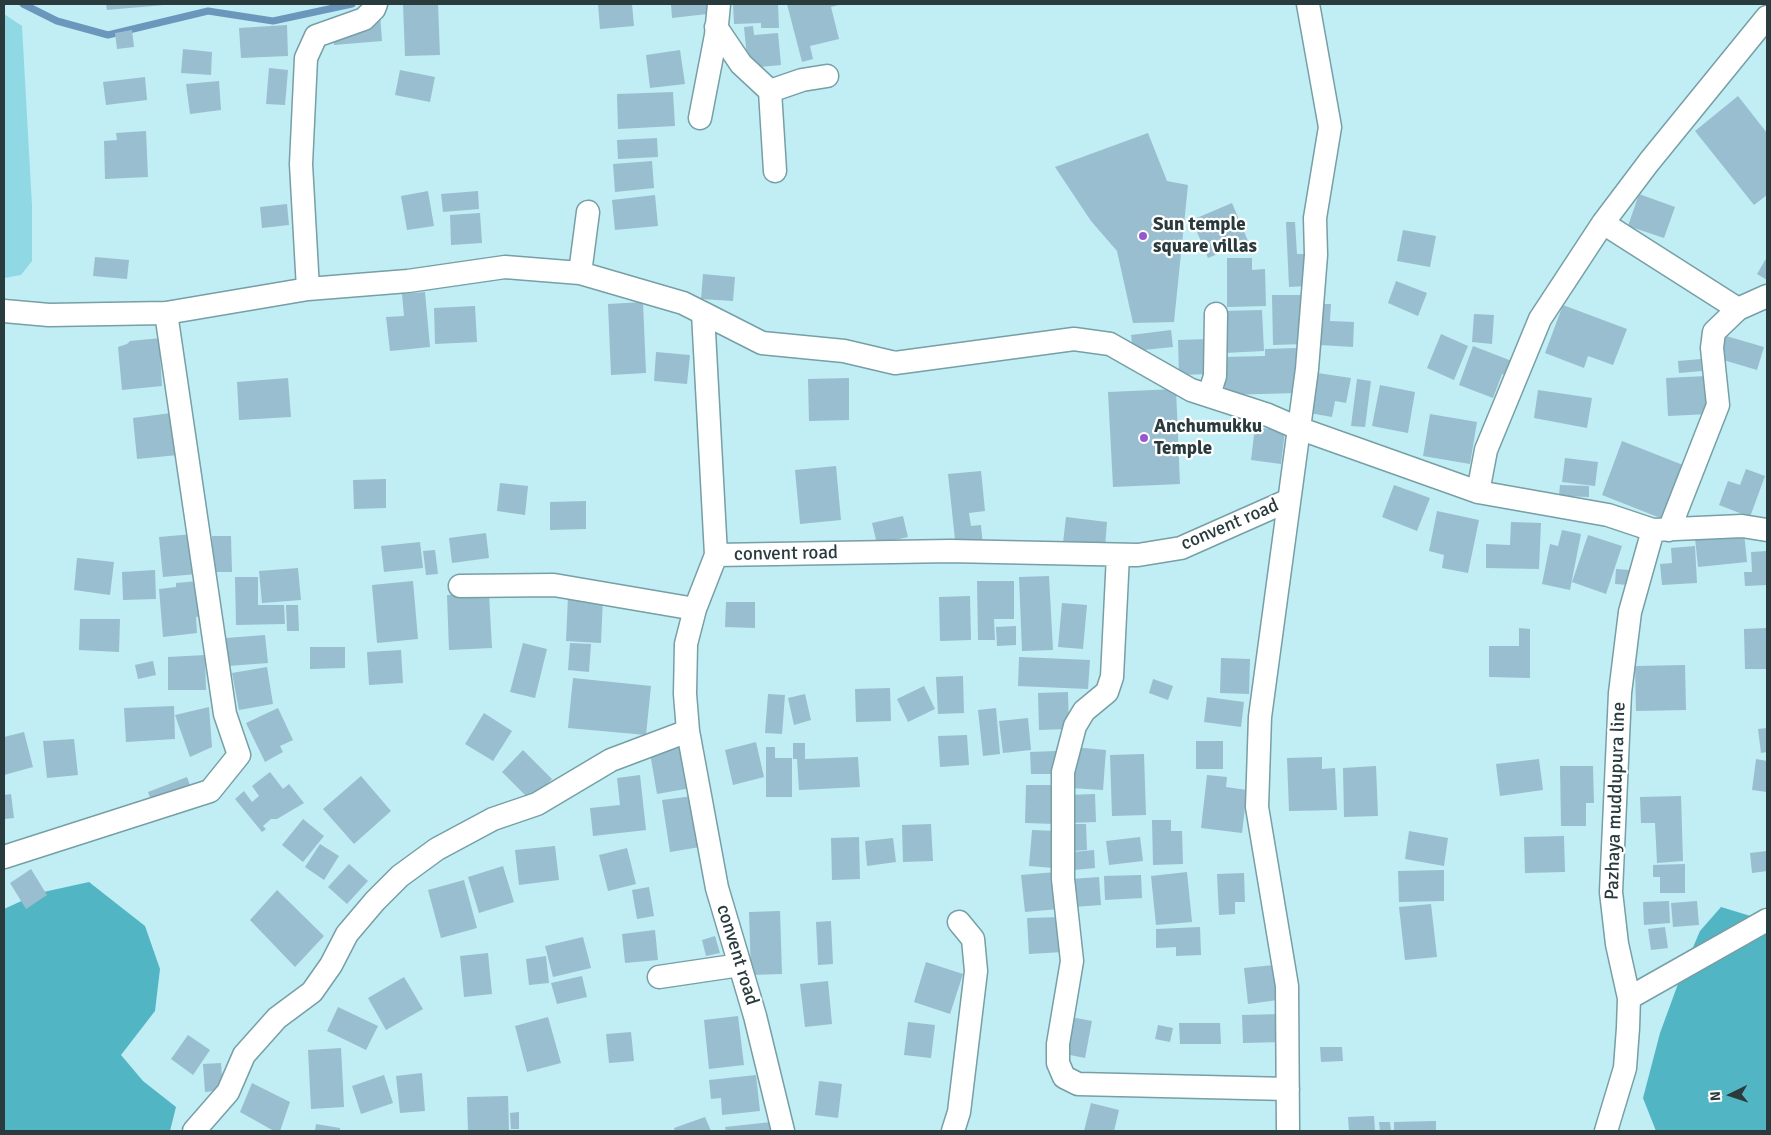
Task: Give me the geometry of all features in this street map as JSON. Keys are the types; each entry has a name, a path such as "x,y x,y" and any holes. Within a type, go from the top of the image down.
{"street":[{"path":"308,290 301,164 306,58 316,36 364,19 374,9 376,4"},
{"path":"700,118 719,4"},
{"path":"1288,1131 1287,986 1257,807 1260,717 1287,501 1306,369 1316,255 1315,218 1318,185 1330,127 1308,4"},
{"path":"1478,492 1486,450 1540,319 1603,223 1649,162 1767,16"},
{"path":"716,27 741,64 770,91 775,170"},
{"path":"770,91 802,80 827,76"},
{"path":"580,273 588,212"},
{"path":"1603,223 1738,309"},
{"path":"4,311 49,315 166,313 308,290 408,281 505,267 580,273 646,291 703,313 762,342 844,351 895,363 1074,338 1110,344 1191,390 1268,415 1298,428 1478,492 1608,516 1661,530 1742,526 1767,530"},
{"name":"Pazhaya muddupura line","path":"1606,1131 1625,1068 1629,998 1617,944 1611,892 1620,693 1630,612 1661,530 1718,405 1712,348 1714,332 1738,309 1767,296"},
{"path":"4,857 210,791 239,755 225,714 166,313"},
{"path":"703,313 716,555"},
{"path":"1209,395 1215,376 1216,314"},
{"name":"convent road","path":"783,1131 755,1016 717,888 688,731 685,694 686,644 695,609 716,555 950,551 1138,556 1181,548 1287,501"},
{"path":"1118,555 1112,677 1107,692 1084,711 1075,726 1063,772 1063,880 1072,961 1058,1044 1058,1063 1064,1077 1078,1084 1288,1089"},
{"path":"460,586 554,585 695,609"},
{"path":"194,1131 228,1092 244,1055 277,1018 312,992 331,965 347,934 375,901 400,876 436,849 493,819 537,804 611,760 688,731"},
{"path":"1629,998 1767,920"},
{"path":"953,1131 959,1112 976,971 973,939 959,922"},
{"path":"659,977 740,965"}],"shaded area":[{"path":"4,14 22,26 32,206 32,261 21,275 4,278"},
{"path":"89,882 145,926 160,969 155,1011 121,1055 143,1081 176,1107 170,1131 4,1131 4,909 39,893"},
{"path":"1721,907 1767,921 1767,1131 1656,1131 1643,1098 1660,1033 1700,931"}],"building":[{"path":"106,4 164,4 164,5 107,10"},
{"path":"403,4 438,4 440,55 405,56"},
{"path":"598,4 632,4 634,26 600,29"},
{"path":"671,4 706,4 707,14 672,18"},
{"path":"733,4 778,4 779,28 761,28 761,23 734,24"},
{"path":"787,4 842,4 831,7 839,39 810,46 813,59 802,62"},
{"path":"380,14 382,41 334,45 332,18"},
{"path":"287,25 288,56 241,58 239,28"},
{"path":"753,26 754,35 778,33 781,65 748,68 744,27"},
{"path":"132,30 134,47 117,49 115,33"},
{"path":"183,49 212,52 211,75 181,73"},
{"path":"680,50 685,84 650,88 646,55"},
{"path":"269,68 288,70 285,105 266,104"},
{"path":"400,70 435,77 430,102 395,95"},
{"path":"145,77 147,100 106,105 103,82"},
{"path":"219,81 221,110 190,114 186,84"},
{"path":"673,92 675,126 618,129 617,94"},
{"path":"1738,96 1767,133 1767,195 1754,205 1695,131"},
{"path":"146,131 148,177 105,179 104,141 117,140 116,133"},
{"name":"Sun temple square villas","path":"1148,133 1167,181 1188,185 1174,322 1133,323 1117,251 1091,221 1055,167"},
{"path":"657,138 658,157 618,159 617,140"},
{"path":"652,161 654,188 615,192 613,164"},
{"path":"428,191 434,226 407,230 401,196"},
{"path":"478,191 479,209 443,212 441,194"},
{"path":"1639,194 1675,207 1664,238 1628,226"},
{"path":"655,195 658,226 615,230 612,200"},
{"path":"1232,203 1248,241 1208,258 1192,220"},
{"path":"287,204 289,225 262,228 260,207"},
{"path":"480,213 482,243 451,245 450,215"},
{"path":"1286,222 1295,222 1297,254 1305,254 1307,286 1289,287"},
{"path":"1403,230 1436,236 1430,267 1397,261"},
{"path":"95,257 129,260 127,279 93,276"},
{"path":"1767,257 1767,280 1757,274"},
{"path":"1227,258 1252,258 1252,270 1265,269 1266,306 1227,307"},
{"path":"703,274 735,277 733,301 701,299"},
{"path":"1396,281 1427,293 1418,316 1388,303"},
{"path":"425,292 430,347 390,351 386,317 404,316 402,294"},
{"path":"1272,295 1304,295 1305,344 1273,345"},
{"path":"643,302 646,373 611,375 608,304"},
{"path":"1323,304 1331,304 1330,321 1354,322 1353,347 1320,345"},
{"path":"1563,305 1627,329 1613,365 1588,356 1584,368 1545,353"},
{"path":"475,306 477,342 435,344 434,308"},
{"path":"1262,310 1264,351 1224,353 1223,311"},
{"path":"1474,314 1494,315 1492,344 1472,342"},
{"path":"1171,330 1173,347 1133,351 1131,335"},
{"path":"1441,334 1468,346 1454,380 1427,368"},
{"path":"1726,336 1764,347 1757,370 1720,359"},
{"path":"161,338 164,353 160,353 162,386 122,390 118,347 130,341"},
{"path":"1210,339 1211,374 1179,375 1178,340"},
{"path":"1473,346 1517,363 1511,378 1502,374 1493,398 1459,385"},
{"path":"1297,348 1298,393 1225,395 1224,357 1265,356 1265,349"},
{"path":"656,352 690,355 687,384 654,381"},
{"path":"1701,359 1702,371 1679,373 1678,361"},
{"path":"1311,372 1351,378 1346,403 1335,401 1332,417 1304,412"},
{"path":"1707,376 1709,414 1668,416 1666,378"},
{"path":"288,378 291,417 239,420 237,382"},
{"path":"849,378 849,420 809,421 808,379"},
{"path":"1357,379 1371,381 1365,427 1351,426"},
{"path":"1380,385 1415,392 1408,433 1372,426"},
{"name":"Anchumukku Temple","path":"1176,389 1180,484 1113,487 1108,392"},
{"path":"1538,390 1592,398 1587,428 1534,418"},
{"path":"171,413 178,455 137,459 133,418"},
{"path":"1430,414 1477,422 1470,464 1423,456"},
{"path":"1255,427 1285,431 1281,464 1251,460"},
{"path":"1622,441 1688,467 1668,521 1602,495"},
{"path":"1565,458 1598,462 1595,486 1562,482"},
{"path":"836,466 841,520 800,524 795,470"},
{"path":"1746,469 1765,476 1750,517 1719,505 1728,481 1740,485"},
{"path":"981,471 985,511 969,513 971,526 981,525 983,546 956,549 948,474"},
{"path":"386,479 386,508 354,509 353,480"},
{"path":"500,483 528,486 525,515 497,511"},
{"path":"1394,485 1430,498 1417,531 1382,517"},
{"path":"1560,485 1589,486 1589,497 1559,496"},
{"path":"586,501 586,529 550,530 550,502"},
{"path":"1437,511 1479,520 1468,573 1442,568 1444,555 1429,551"},
{"path":"903,516 908,537 877,544 872,523"},
{"path":"1066,517 1107,522 1105,547 1063,543"},
{"path":"1511,522 1541,523 1539,569 1486,568 1486,544 1510,545"},
{"path":"1562,530 1581,534 1570,590 1542,584 1550,544 1558,546"},
{"path":"1744,532 1747,562 1698,567 1695,538"},
{"path":"486,533 489,558 452,563 449,538"},
{"path":"193,534 197,574 163,577 159,537"},
{"path":"1588,535 1622,546 1606,594 1572,582"},
{"path":"212,536 231,536 232,572 213,572"},
{"path":"420,542 423,568 384,572 381,546"},
{"path":"1695,546 1697,583 1662,585 1660,564 1672,563 1671,548"},
{"path":"435,550 438,574 426,575 423,551"},
{"path":"1767,551 1767,585 1745,586 1744,572 1752,572 1751,552"},
{"path":"77,558 114,562 110,595 74,590"},
{"path":"298,568 301,600 262,603 259,571"},
{"path":"1616,569 1630,570 1629,585 1615,584"},
{"path":"155,570 156,599 123,600 122,572"},
{"path":"1049,576 1053,650 1022,651 1019,577"},
{"path":"235,577 258,577 258,605 284,605 285,624 236,625"},
{"path":"198,581 202,616 196,617 197,633 163,637 159,589 176,587 176,583"},
{"path":"413,581 418,639 377,643 372,585"},
{"path":"977,581 1014,581 1014,619 994,619 995,640 978,640"},
{"path":"489,594 492,648 449,650 447,595"},
{"path":"568,596 603,597 601,643 566,641"},
{"path":"970,596 971,640 940,641 939,597"},
{"path":"726,602 755,602 755,628 725,627"},
{"path":"1062,603 1087,605 1083,649 1058,647"},
{"path":"286,605 298,605 299,631 287,631"},
{"path":"80,619 120,619 119,652 79,650"},
{"path":"1016,626 1016,645 997,646 996,627"},
{"path":"1519,628 1530,629 1530,678 1489,677 1489,646 1519,646"},
{"path":"1767,628 1767,669 1745,669 1744,629"},
{"path":"265,635 268,663 228,666 226,638"},
{"path":"523,643 547,649 535,698 510,692"},
{"path":"570,643 591,644 589,672 568,670"},
{"path":"310,647 345,647 345,668 310,669"},
{"path":"401,650 403,683 369,685 367,652"},
{"path":"205,655 206,690 168,690 168,657"},
{"path":"1019,657 1090,660 1088,689 1018,686"},
{"path":"1221,658 1250,659 1249,694 1220,693"},
{"path":"153,661 156,675 138,679 135,665"},
{"path":"1685,665 1686,710 1636,711 1635,666"},
{"path":"267,667 273,704 239,710 232,673"},
{"path":"963,676 964,713 938,714 936,677"},
{"path":"573,678 651,686 646,735 568,728"},
{"path":"1153,679 1173,686 1168,700 1149,693"},
{"path":"924,686 935,709 908,722 897,699"},
{"path":"890,688 891,721 856,722 855,689"},
{"path":"1068,692 1069,729 1039,730 1038,693"},
{"path":"768,694 785,695 782,734 765,733"},
{"path":"805,694 811,720 794,725 788,698"},
{"path":"1207,697 1244,702 1241,727 1204,722"},
{"path":"174,706 175,739 126,742 124,708"},
{"path":"209,707 212,747 190,757 175,715"},
{"path":"278,708 293,740 280,746 283,752 265,762 246,723"},
{"path":"996,708 1000,754 983,756 978,710"},
{"path":"484,713 512,731 493,761 465,744"},
{"path":"1028,718 1031,750 1003,753 999,721"},
{"path":"1767,728 1767,752 1761,753 1758,729"},
{"path":"24,732 33,767 4,775 4,737"},
{"path":"967,735 969,765 940,767 938,736"},
{"path":"74,739 78,775 47,778 43,741"},
{"path":"1196,741 1223,741 1223,769 1196,769"},
{"path":"756,742 764,777 733,785 725,750"},
{"path":"793,743 805,743 805,759 858,757 860,787 799,790 797,759 793,759"},
{"path":"684,747 691,788 657,794 650,753"},
{"path":"766,747 775,747 775,758 792,758 792,797 766,797"},
{"path":"1073,747 1106,750 1103,790 1070,788"},
{"path":"523,750 552,779 531,801 502,772"},
{"path":"1056,751 1056,774 1031,774 1030,752"},
{"path":"1144,754 1146,815 1112,816 1110,755"},
{"path":"1322,757 1322,769 1335,768 1337,810 1289,811 1287,758"},
{"path":"1539,759 1543,790 1500,796 1496,764"},
{"path":"1756,759 1767,761 1767,792 1752,790"},
{"path":"1376,766 1378,816 1344,817 1343,768"},
{"path":"1560,766 1593,766 1594,803 1586,803 1586,826 1561,826"},
{"path":"270,772 283,789 289,784 304,803 277,819 271,819 263,826 266,829 262,832 235,799 244,791 252,802 259,796 252,786"},
{"path":"640,775 646,830 593,836 590,808 620,805 617,778"},
{"path":"1207,775 1227,777 1226,787 1247,790 1242,833 1201,828"},
{"path":"361,776 391,811 354,844 323,809"},
{"path":"187,777 196,802 157,816 148,792"},
{"path":"1026,785 1056,785 1056,824 1025,823"},
{"path":"11,794 14,818 4,819 4,795"},
{"path":"1095,794 1096,822 1068,823 1067,795"},
{"path":"693,796 700,847 670,852 662,800"},
{"path":"1681,796 1683,861 1657,863 1655,823 1641,823 1640,797"},
{"path":"303,819 324,836 303,862 282,845"},
{"path":"1152,820 1171,820 1171,831 1182,831 1183,864 1153,865"},
{"path":"931,824 933,861 903,862 902,825"},
{"path":"1070,824 1086,824 1087,850 1071,851"},
{"path":"1032,830 1056,831 1054,868 1029,866"},
{"path":"1409,831 1448,838 1444,866 1405,859"},
{"path":"1564,836 1565,872 1525,873 1524,837"},
{"path":"859,837 860,879 832,880 831,838"},
{"path":"1140,837 1143,861 1109,865 1106,841"},
{"path":"893,838 896,862 867,866 865,841"},
{"path":"320,844 339,856 324,880 305,867"},
{"path":"555,846 559,880 519,885 515,850"},
{"path":"627,848 636,884 608,891 599,855"},
{"path":"1094,850 1095,868 1064,871 1063,853"},
{"path":"1767,851 1767,871 1752,873 1750,853"},
{"path":"349,864 368,881 347,904 328,887"},
{"path":"1685,864 1685,893 1660,893 1660,877 1653,877 1653,865"},
{"path":"503,866 514,902 479,913 468,877"},
{"path":"31,869 47,895 26,909 10,883"},
{"path":"1444,870 1444,901 1399,902 1398,871"},
{"path":"1056,872 1059,909 1025,912 1021,875"},
{"path":"1187,872 1192,922 1156,925 1151,876"},
{"path":"1244,873 1245,902 1235,902 1235,914 1219,915 1217,874"},
{"path":"1141,875 1142,898 1105,900 1104,876"},
{"path":"1099,877 1101,905 1073,907 1071,879"},
{"path":"464,880 477,928 441,938 428,890"},
{"path":"649,887 654,916 637,919 632,890"},
{"path":"277,890 324,936 295,967 250,920"},
{"path":"1669,901 1670,923 1644,925 1643,902"},
{"path":"1697,901 1699,925 1673,927 1671,903"},
{"path":"1431,904 1437,957 1405,960 1399,907"},
{"path":"780,911 782,974 751,975 749,912"},
{"path":"1062,917 1063,952 1029,954 1027,918"},
{"path":"831,921 833,964 818,965 816,922"},
{"path":"1200,927 1201,955 1176,956 1176,947 1156,948 1156,929"},
{"path":"1665,927 1668,948 1651,950 1648,929"},
{"path":"655,930 658,960 625,963 622,934"},
{"path":"715,936 720,953 706,956 702,940"},
{"path":"583,937 591,968 553,977 545,946"},
{"path":"488,953 492,994 464,997 460,956"},
{"path":"546,956 549,983 529,985 526,959"},
{"path":"926,962 963,974 950,1014 914,1002"},
{"path":"1274,965 1278,1000 1248,1004 1244,968"},
{"path":"582,976 587,997 557,1004 551,983"},
{"path":"404,977 423,1009 386,1030 368,998"},
{"path":"828,981 832,1024 805,1027 800,984"},
{"path":"338,1007 378,1026 366,1050 327,1031"},
{"path":"1282,1014 1283,1042 1243,1043 1242,1015"},
{"path":"738,1016 744,1065 709,1069 704,1020"},
{"path":"548,1017 561,1063 527,1072 515,1026"},
{"path":"1071,1017 1092,1021 1085,1058 1065,1054"},
{"path":"908,1022 935,1025 931,1058 904,1055"},
{"path":"1179,1023 1220,1023 1221,1044 1180,1044"},
{"path":"1158,1025 1173,1028 1170,1042 1155,1039"},
{"path":"631,1032 634,1061 609,1063 606,1034"},
{"path":"188,1035 210,1050 193,1075 171,1059"},
{"path":"1320,1047 1342,1047 1343,1061 1321,1062"},
{"path":"341,1048 344,1107 311,1109 308,1050"},
{"path":"221,1063 223,1090 205,1092 203,1064"},
{"path":"422,1073 425,1111 400,1113 396,1076"},
{"path":"384,1075 393,1103 361,1114 352,1086"},
{"path":"756,1075 760,1111 722,1115 721,1098 711,1099 709,1080"},
{"path":"819,1081 842,1084 838,1118 815,1115"},
{"path":"252,1083 290,1102 280,1131 274,1131 240,1112"},
{"path":"508,1096 509,1131 468,1131 467,1097"},
{"path":"1091,1103 1119,1110 1114,1131 1084,1131"},
{"path":"519,1112 519,1129 511,1129 510,1113"},
{"path":"1374,1116 1375,1131 1349,1131 1348,1117"},
{"path":"705,1117 711,1131 675,1131 674,1128"},
{"path":"1436,1121 1436,1131 1394,1131 1394,1122"},
{"path":"771,1122 772,1131 726,1131 725,1127"},
{"path":"1379,1122 1390,1122 1391,1131 1380,1131"},
{"path":"316,1124 340,1128 340,1131 315,1131"}],"waterway":[{"path":"23,4 57,21 108,35 208,11 273,21 352,4"}],"place":[{"name":"Sun temple square villas","path":"1143,236"},
{"name":"Anchumukku Temple","path":"1144,438"}]}
